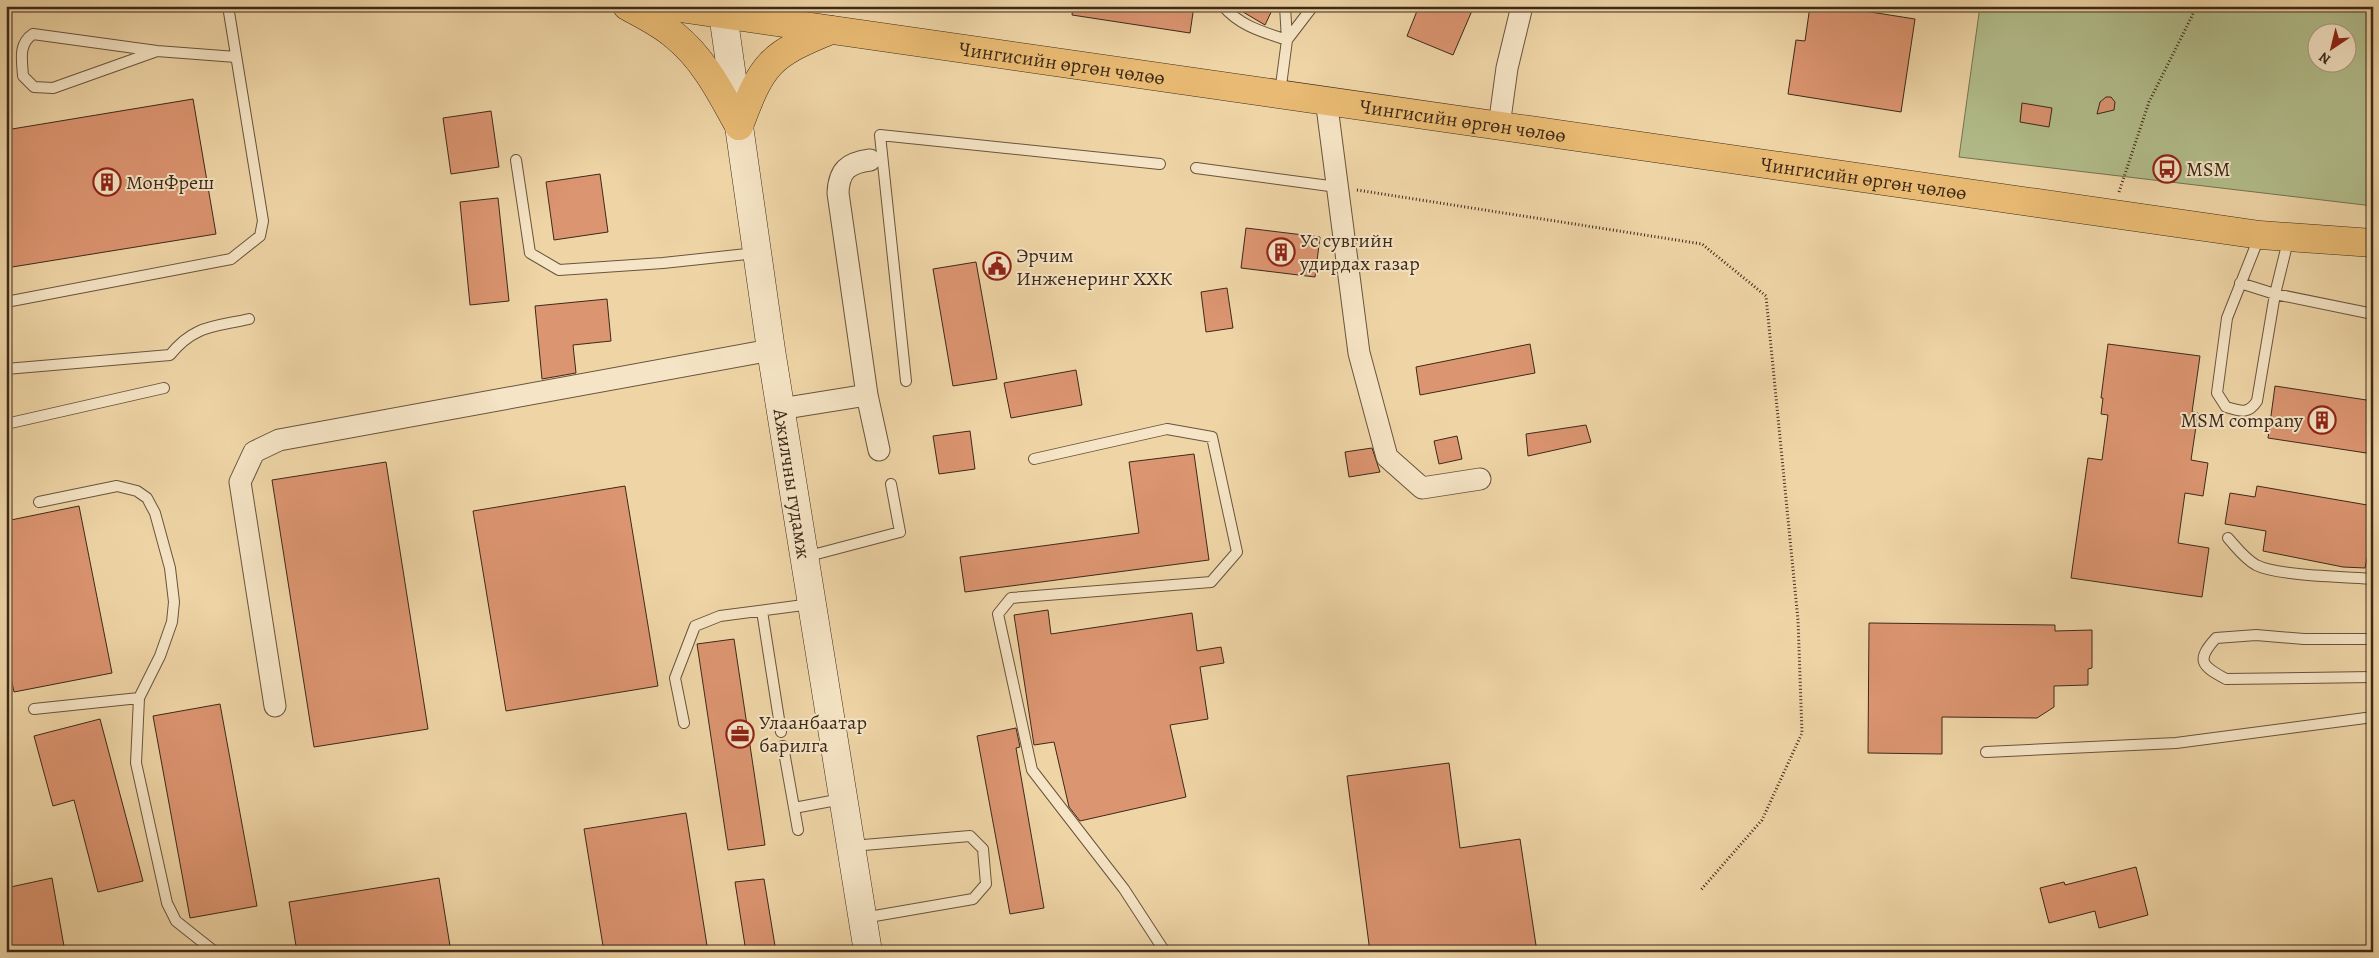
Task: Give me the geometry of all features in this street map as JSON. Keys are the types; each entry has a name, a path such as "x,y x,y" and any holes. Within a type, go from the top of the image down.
{"highway":[{"path":"627,6 673,34 693,52 713,79 739,126"},
{"name":"Чингисийн өргөн чөлөө","path":"666,6 722,10 832,30 1326,99 1499,126 2260,235 2373,243"},
{"path":"739,126 754,87 763,71 794,45 832,30"},
{"name":"Чингисийн өргөн чөлөө","path":"2260,235 2373,260"}],"main road":[{"name":"Ажилчны гудамж","path":"722,10 780,409 868,952"}],"street":[{"path":"1499,126 1507,68 1522,6"},
{"path":"1326,99 1359,353 1387,457 1422,488 1480,479"},
{"path":"870,160 853,164 843,171 839,180 838,193 840,222 867,396 879,450"},
{"path":"275,706 240,482 254,452 279,440 771,350"},
{"path":"780,409 867,396"}],"lane":[{"path":"6,302 231,259 260,236 264,221 228,6"},
{"path":"1223,6 1232,17 1254,29 1287,40"},
{"path":"1280,94 1287,40 1285,6"},
{"path":"1287,40 1313,6"},
{"path":"157,51 53,88 34,87 23,76 22,46 33,34 157,51 236,57"},
{"path":"906,381 880,135 1160,164"},
{"path":"516,160 530,253 559,270 663,263 757,253"},
{"path":"1196,168 1337,187"},
{"path":"2260,235 2227,318 2217,394 2226,407 2244,412 2252,409 2257,401 2275,294 2288,241"},
{"path":"2240,283 2275,294 2373,314"},
{"path":"6,369 170,355 182,340 197,331 249,319"},
{"path":"6,424 164,388"},
{"path":"1034,459 1167,429 1212,437 1237,552 1210,582 1011,598 998,614 1032,770 1124,889 1165,952"},
{"path":"804,558 900,532 891,484"},
{"path":"39,502 117,486 137,491 147,498 155,512 170,568 174,602 172,622 160,656 139,698 136,763 167,903 176,921 214,952"},
{"path":"2228,538 2243,556 2258,566 2280,572 2373,579"},
{"path":"684,723 674,678 695,626 720,616 812,604"},
{"path":"762,611 782,732"},
{"path":"2373,639 2304,639 2256,635 2216,638 2203,655 2203,663 2208,669 2226,679 2373,677"},
{"path":"34,709 139,698"},
{"path":"1986,752 2176,743 2373,717"},
{"path":"783,746 798,830"},
{"path":"794,808 843,799"},
{"path":"851,846 970,836 983,849 986,884 973,899 862,918"}],"path":[{"path":"2111,214 2149,102 2197,6"},
{"path":"1337,187 1702,244 1766,296 1798,620 1802,733 1762,820 1700,891"}],"green space":[{"path":"1980,6 2373,6 2373,206 1959,157"}],"building":[{"path":"1073,6 1194,6 1190,33 1072,15"},
{"path":"1233,6 1274,6 1265,25"},
{"path":"1419,6 1474,6 1453,55 1407,36"},
{"path":"1810,6 1832,6 1915,19 1901,112 1788,94 1796,40 1805,41"},
{"path":"2106,97 2111,97 2115,102 2114,110 2097,114 2100,102"},
{"name":"МонФреш","path":"193,99 216,234 6,268 6,130"},
{"path":"2022,103 2052,108 2049,127 2020,122"},
{"path":"491,111 499,167 451,174 443,118"},
{"path":"600,174 608,232 554,240 546,182"},
{"path":"498,198 509,301 470,305 460,202"},
{"name":"Ус сувгийн удирдах газар","path":"1246,228 1320,237 1315,277 1241,268"},
{"path":"976,262 997,379 953,386 933,269"},
{"path":"1227,288 1233,328 1206,332 1201,292"},
{"path":"607,299 611,341 573,345 576,373 542,379 535,306"},
{"path":"1530,344 1535,373 1420,395 1416,367"},
{"path":"2108,344 2200,356 2192,412 2198,413 2191,460 2208,463 2203,496 2185,493 2178,543 2209,548 2202,597 2071,578 2088,458 2102,460 2108,415 2101,414 2103,398 2101,398"},
{"path":"1076,370 1082,405 1011,418 1004,383"},
{"name":"MSM company","path":"2275,386 2373,401 2373,454 2268,438"},
{"path":"1586,425 1591,442 1528,456 1526,434"},
{"path":"970,431 975,469 939,474 933,436"},
{"path":"1457,436 1462,459 1439,464 1434,441"},
{"path":"1372,448 1380,472 1349,477 1345,452"},
{"path":"1194,454 1209,560 965,592 960,557 1139,533 1129,462"},
{"path":"386,462 428,729 314,747 272,480"},
{"path":"625,486 658,686 506,711 473,511"},
{"name":"MSM company","path":"2257,486 2373,506 2373,530 2365,568 2343,567 2263,551 2266,531 2225,524 2230,493 2255,497"},
{"path":"79,506 112,673 14,692 6,655 6,521"},
{"path":"1048,610 1051,634 1192,613 1197,651 1221,647 1224,663 1200,667 1208,719 1170,725 1186,797 1080,821 1069,807 1054,742 1034,745 1014,615"},
{"path":"1869,623 2055,625 2055,631 2092,630 2092,668 2088,669 2088,685 2054,686 2054,707 2037,718 1942,717 1942,754 1868,753"},
{"path":"734,639 765,845 728,850 697,644"},
{"path":"220,704 257,906 190,918 153,716"},
{"path":"100,719 143,881 98,892 74,800 53,806 34,736"},
{"path":"1016,728 1020,747 1016,748 1044,908 1010,914 977,736"},
{"path":"1449,763 1460,848 1520,839 1537,952 1370,952 1347,776"},
{"path":"686,813 708,952 604,952 584,829"},
{"path":"2136,867 2148,915 2099,928 2095,911 2049,923 2040,888 2064,882 2065,885"},
{"path":"52,878 65,952 6,952 6,888"},
{"path":"439,878 451,952 297,952 289,902"},
{"path":"764,879 776,952 746,952 735,882"}],"place":[{"name":"MSM","path":"2167,169"},
{"name":"МонФреш","path":"107,182"},
{"name":"Ус сувгийн удирдах газар","path":"1281,252"},
{"name":"Эрчим Инженеринг ХХК","path":"997,266"},
{"name":"MSM company","path":"2322,420"},
{"name":"Улаанбаатар барилга","path":"740,734"}]}
